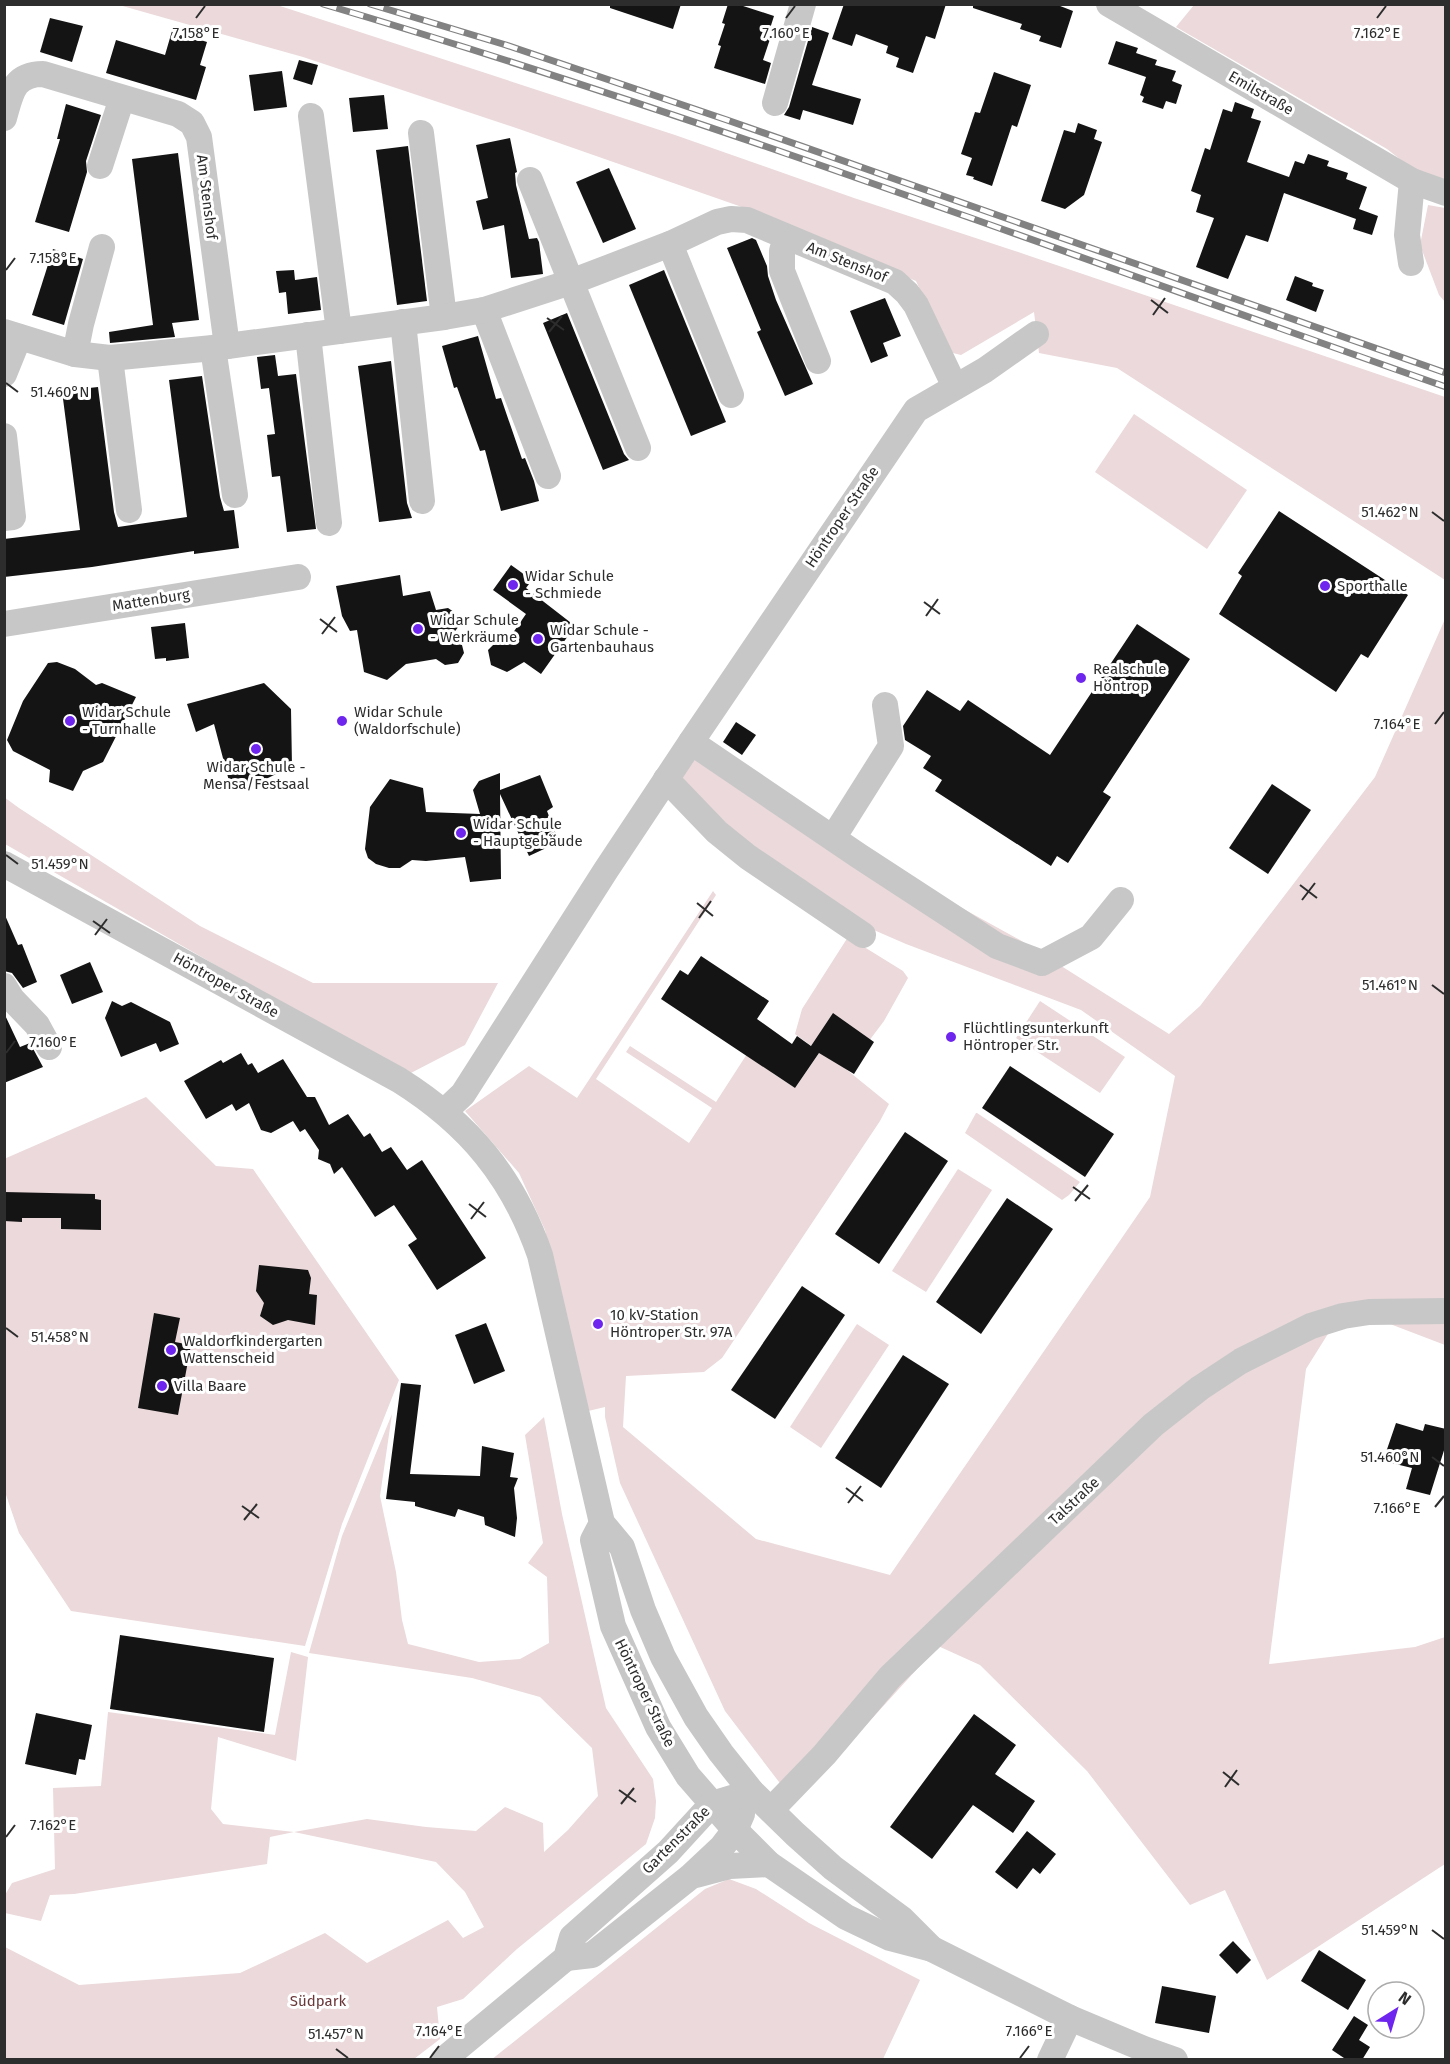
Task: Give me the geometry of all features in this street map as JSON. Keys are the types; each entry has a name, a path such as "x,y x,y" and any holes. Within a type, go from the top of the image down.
{"street":[{"path":"775,103 803,4"},
{"name":"Emilstraße","path":"1109,4 1412,181 1446,193"},
{"name":"Am Stenshof","path":"4,118 12,91 20,81 31,74 43,74 178,114 192,123 199,137 235,495"},
{"path":"100,166 122,98"},
{"path":"311,116 339,331"},
{"path":"421,133 444,318"},
{"path":"530,180 638,448"},
{"path":"1411,263 1407,235 1412,181"},
{"name":"Am Stenshof","path":"4,374 12,334 75,354 110,358 220,347 444,318 484,310 571,282 670,244 717,222 731,219 747,220 895,282 908,293 925,320 955,387"},
{"name":"Am Stenshof","path":"786,237 782,251 782,271 818,361"},
{"path":"670,244 731,395"},
{"path":"75,354 102,247"},
{"path":"484,310 548,476"},
{"path":"403,322 422,501"},
{"name":"Höntroper Straße","path":"444,1112 463,1094 666,779 905,424 916,410 985,370 1036,334"},
{"path":"308,335 329,523"},
{"path":"110,358 129,510"},
{"path":"4,436 13,517 4,518"},
{"name":"Mattenburg","path":"4,624 298,577"},
{"path":"832,838 891,746 885,705"},
{"path":"691,742 997,946 1042,963 1091,937 1121,900"},
{"path":"666,779 717,832 748,857 863,936"},
{"name":"Höntroper Straße","path":"4,864 399,1080 444,1112 481,1148 504,1179 532,1231 540,1255 602,1523 622,1547 643,1610 663,1657 702,1726 720,1753 752,1792 833,1868 902,1919 932,1949"},
{"path":"4,986 12,999 37,1025 49,1047"},
{"name":"Talstraße","path":"771,1810 824,1755 890,1677 1153,1425 1200,1388 1241,1361 1276,1342 1322,1322 1369,1312 1446,1311"},
{"name":"Höntroper Straße","path":"602,1523 593,1540 613,1626 658,1727 688,1776 735,1830 769,1864 846,1917 890,1938 932,1949 1070,2018 1175,2060"},
{"name":"Gartenstraße","path":"566,1958 572,1937 668,1852 712,1804 752,1792"},
{"name":"Gartenstraße","path":"443,2060 566,1958 592,1955 707,1863 735,1830 752,1792"},
{"name":"Gartenstraße","path":"690,1877 730,1866 769,1864"},
{"path":"1050,2060 1070,2018"}],"green space":[{"path":"119,5 277,5 675,135 854,198 1445,397 1445,580 1117,368 1039,353 1034,312 961,355 949,352 916,281 739,206 303,57"},
{"path":"1194,5 1445,5 1445,184 1429,182 1387,149 1176,27"},
{"path":"1428,205 1445,208 1445,302 1439,295 1420,245"},
{"path":"1134,414 1247,490 1207,549 1095,472"},
{"path":"1445,619 1445,1345 1377,1319 1331,1329 1306,1369 1269,1664 1415,1647 1445,1637 1445,1864 1267,1980 1225,1890 1190,1905 1087,1771 980,1665 938,1646 795,1803 725,1711 620,1483 605,1417 605,1407 584,1412 545,1230 519,1173 465,1111 529,1066 577,1098 713,891 716,895 596,1079 689,1143 712,1108 626,1052 630,1046 716,1102 756,1040 772,1073 795,1088 820,1052 795,1034 802,1009 848,937 903,971 908,978 884,1021 847,1070 889,1104 880,1121 722,1358 704,1372 626,1376 623,1427 756,1539 890,1575 1150,1197 1175,1076 1081,1010 906,944 860,924 782,872 678,777 704,737 819,819 951,902 1020,940 1169,1034 1200,1006 1375,777"},
{"path":"4,797 200,926 313,983 498,983 465,1045 407,1075 5,844"},
{"path":"1040,1001 1125,1057 1100,1093 1016,1038"},
{"path":"146,1097 216,1166 253,1169 399,1380 342,1524 305,1646 71,1611 19,1533 4,1489 4,1159"},
{"path":"976,1113 1080,1182 1062,1200 965,1133"},
{"path":"958,1169 992,1190 926,1292 892,1271"},
{"path":"857,1324 889,1345 821,1448 790,1427"},
{"name":"Südpark","path":"392,1414 380,1496 408,1644 479,1662 520,1659 549,1643 547,1577 528,1563 543,1543 525,1435 544,1417 562,1514 606,1708 653,1779 656,1801 655,1818 646,1844 517,1949 463,1999 437,2007 440,2039 414,2059 5,2059 5,1947 79,1985 240,1973 325,1933 367,1963 448,1920 463,1938 484,1927 465,1892 436,1862 294,1832 367,1819 476,1831 505,1807 543,1823 544,1852 568,1830 598,1796 592,1748 540,1697 472,1678 309,1653 342,1536"},
{"path":"291,1652 308,1657 296,1761 218,1737 211,1809 223,1824 294,1832 270,1837 267,1864 74,1894 50,1895 41,1921 5,1913 5,1895 12,1883 55,1869 53,1788 101,1786 108,1712 275,1735"},
{"path":"729,1879 756,1889 809,1923 920,1980 883,2059 491,2060 705,1889"}],"building":[{"path":"610,4 681,4 673,29 610,8"},
{"path":"728,4 737,4 774,16 763,60 771,63 765,84 714,68 721,46 718,45 725,24 722,23"},
{"path":"844,4 946,4 935,39 926,36 913,73 896,67 899,58 886,53 888,46 856,34 852,46 832,39"},
{"path":"973,4 1055,4 1073,11 1061,48 1039,41 1041,36 1020,29 1022,24 973,8"},
{"path":"50,18 83,26 72,62 40,52"},
{"path":"812,27 829,33 812,85 861,99 853,125 803,110 800,120 784,115 789,107"},
{"path":"172,31 207,42 200,65 206,67 196,100 106,73 116,40 165,55"},
{"path":"1116,41 1138,48 1136,53 1157,60 1155,65 1176,71 1172,81 1182,85 1176,104 1166,101 1163,109 1142,102 1144,97 1140,95 1146,77 1108,64"},
{"path":"299,60 318,65 312,85 293,79"},
{"path":"282,71 287,107 254,111 249,75"},
{"path":"994,72 1031,85 1017,127 1012,125 992,186 966,175 972,158 961,154 975,112 980,113"},
{"path":"384,95 388,129 353,132 349,98"},
{"path":"1235,102 1254,109 1251,118 1261,121 1247,162 1289,177 1295,161 1304,164 1308,154 1329,161 1327,166 1348,173 1346,179 1367,187 1359,209 1378,216 1372,235 1353,229 1356,219 1284,193 1268,242 1246,235 1228,279 1196,267 1214,218 1196,212 1201,195 1191,191 1205,148 1210,150 1223,109 1232,112"},
{"path":"66,104 101,115 86,161 87,172 69,232 35,222 60,139 57,139"},
{"path":"1078,123 1097,130 1094,139 1102,142 1084,195 1065,209 1041,201 1064,130 1075,133"},
{"path":"510,138 517,172 515,173 516,185 529,239 537,238 539,242 543,274 511,278 504,225 483,230 476,201 488,198 476,145"},
{"path":"408,146 427,301 397,305 376,150"},
{"path":"178,153 199,320 172,323 175,337 110,343 109,332 153,325 132,159"},
{"path":"609,168 636,229 603,243 576,182"},
{"path":"752,238 756,240 767,266 776,300 813,384 785,396 757,332 761,330 727,248"},
{"path":"53,249 83,259 64,325 32,315"},
{"path":"294,270 295,280 317,277 321,310 288,314 286,292 279,293 276,271"},
{"path":"664,270 726,422 691,436 629,285"},
{"path":"1295,276 1324,290 1316,312 1286,300"},
{"path":"885,298 901,336 883,343 888,356 871,363 850,311"},
{"path":"567,313 624,454 629,460 603,470 543,323"},
{"path":"478,336 496,399 501,398 522,459 525,458 534,481 539,501 501,511 485,450 480,451 457,387 454,388 442,346"},
{"path":"275,355 278,376 296,374 316,529 287,532 280,476 272,477 267,435 275,434 269,388 261,389 257,357"},
{"path":"391,361 407,503 412,518 379,522 358,366"},
{"path":"202,376 220,497 224,511 234,510 239,548 194,554 194,551 92,567 4,577 4,539 80,530 62,391 98,387 114,512 118,527 187,517 169,380"},
{"name":"Sporthalle","path":"1279,511 1408,595 1368,658 1361,654 1336,692 1219,614 1242,576 1238,573"},
{"name":"Widar Schule - Gartenbauhaus","path":"511,565 532,580 526,588 575,626 541,674 524,662 507,672 491,665 488,650 500,638 508,640 526,614 493,590"},
{"name":"Widar Schule - Werkräume","path":"400,575 403,596 430,591 436,610 448,608 457,614 459,626 452,635 461,641 464,653 458,663 445,665 436,659 406,664 387,680 364,672 357,630 350,631 342,616 336,586"},
{"path":"185,623 189,658 166,661 166,658 155,659 151,627"},
{"path":"1137,624 1190,659 1103,792 1111,797 1068,863 1057,856 1051,866 935,791 942,780 923,768 931,756 905,740 903,726 927,690 960,711 968,700 1050,755"},
{"name":"Widar Schule - Turnhalle","path":"57,662 75,669 96,685 102,683 136,697 103,762 83,771 73,791 49,782 50,770 13,751 7,740 23,701 48,663"},
{"name":"Widar Schule - Mensa/Festsaal","path":"264,683 291,709 292,766 248,788 242,778 229,781 214,724 196,732 187,704"},
{"path":"736,722 756,735 742,755 723,742"},
{"name":"Widar Schule - Hauptgebäude","path":"500,773 500,790 540,775 553,807 547,811 559,842 529,856 500,794 501,879 470,882 465,857 412,860 400,868 389,868 376,864 368,858 365,849 370,807 390,779 423,788 426,812 480,814 473,790 479,781"},
{"path":"1272,784 1311,810 1268,874 1229,848"},
{"path":"4,913 18,945 22,944 37,982 23,988 12,973 4,971"},
{"path":"701,956 769,1001 757,1019 792,1044 797,1036 811,1046 833,1013 874,1042 854,1074 819,1053 795,1088 661,999 680,970 688,975"},
{"path":"90,962 103,992 72,1004 60,975"},
{"path":"112,1001 122,1006 131,1002 170,1022 179,1044 160,1052 156,1043 121,1057 105,1018"},
{"path":"4,1013 20,1047 30,1043 43,1067 4,1083"},
{"path":"241,1053 248,1065 252,1063 258,1073 283,1059 307,1097 315,1097 329,1125 348,1114 364,1137 370,1133 382,1152 391,1147 407,1170 422,1160 486,1258 437,1290 408,1245 417,1239 394,1205 375,1217 342,1167 334,1174 330,1164 318,1159 319,1150 305,1129 300,1132 293,1121 271,1133 261,1130 249,1103 236,1111 232,1104 206,1119 184,1081 221,1060 223,1063"},
{"path":"1010,1066 1114,1134 1085,1177 982,1108"},
{"path":"905,1132 948,1161 879,1264 835,1234"},
{"path":"4,1192 95,1194 95,1199 101,1200 101,1230 61,1229 61,1218 22,1218 22,1222 4,1221"},
{"path":"1007,1198 1053,1229 981,1334 936,1302"},
{"path":"259,1265 308,1270 311,1278 309,1294 317,1295 315,1325 288,1320 273,1325 260,1316 264,1303 256,1291"},
{"path":"802,1286 845,1315 775,1419 731,1390"},
{"name":"Villa Baare","path":"154,1313 180,1318 175,1342 191,1345 178,1415 138,1408"},
{"path":"486,1323 505,1371 474,1384 455,1335"},
{"path":"903,1355 949,1384 881,1488 835,1458"},
{"path":"401,1383 421,1385 410,1474 480,1476 482,1446 514,1453 510,1477 518,1478 514,1488 517,1518 515,1537 485,1525 484,1517 458,1509 455,1517 415,1506 415,1502 386,1499"},
{"path":"1396,1423 1423,1431 1425,1424 1446,1429 1446,1444 1430,1495 1406,1489 1412,1468 1383,1461"},
{"path":"120,1635 274,1658 264,1732 110,1709"},
{"path":"36,1713 92,1725 85,1760 79,1759 76,1775 25,1764"},
{"path":"974,1714 1016,1745 995,1774 1035,1801 1013,1833 973,1805 932,1859 890,1827"},
{"path":"1027,1831 1056,1854 1040,1874 1033,1868 1017,1889 995,1872"},
{"path":"1233,1941 1251,1960 1237,1974 1219,1955"},
{"path":"1319,1950 1366,1980 1348,2010 1301,1981"},
{"path":"1162,1986 1216,1996 1209,2033 1155,2023"},
{"path":"1354,2016 1366,2024 1366,2028 1359,2040 1370,2047 1362,2060 1347,2060 1332,2050"}],"railway":[{"path":"323,4 465,47 747,140 1446,387"},
{"path":"370,4 506,45 727,120 1446,373"}],"place":[{"name":"Widar Schule - Schmiede","path":"513,585"},
{"name":"Sporthalle","path":"1325,586"},
{"name":"Widar Schule - Werkräume","path":"418,629"},
{"name":"Widar Schule - Gartenbauhaus","path":"538,639"},
{"name":"Realschule Höntrop","path":"1081,678"},
{"name":"Widar Schule - Turnhalle","path":"70,721"},
{"name":"Widar Schule (Waldorfschule)","path":"342,721"},
{"name":"Widar Schule - Mensa/Festsaal","path":"256,749"},
{"name":"Widar Schule - Hauptgebäude","path":"461,833"},
{"name":"Flüchtlingsunterkunft Höntroper Str.","path":"951,1037"},
{"name":"10 kV-Station Höntroper Str. 97A","path":"598,1324"},
{"name":"Waldorfkindergarten Wattenscheid","path":"171,1350"},
{"name":"Villa Baare","path":"162,1386"}]}
